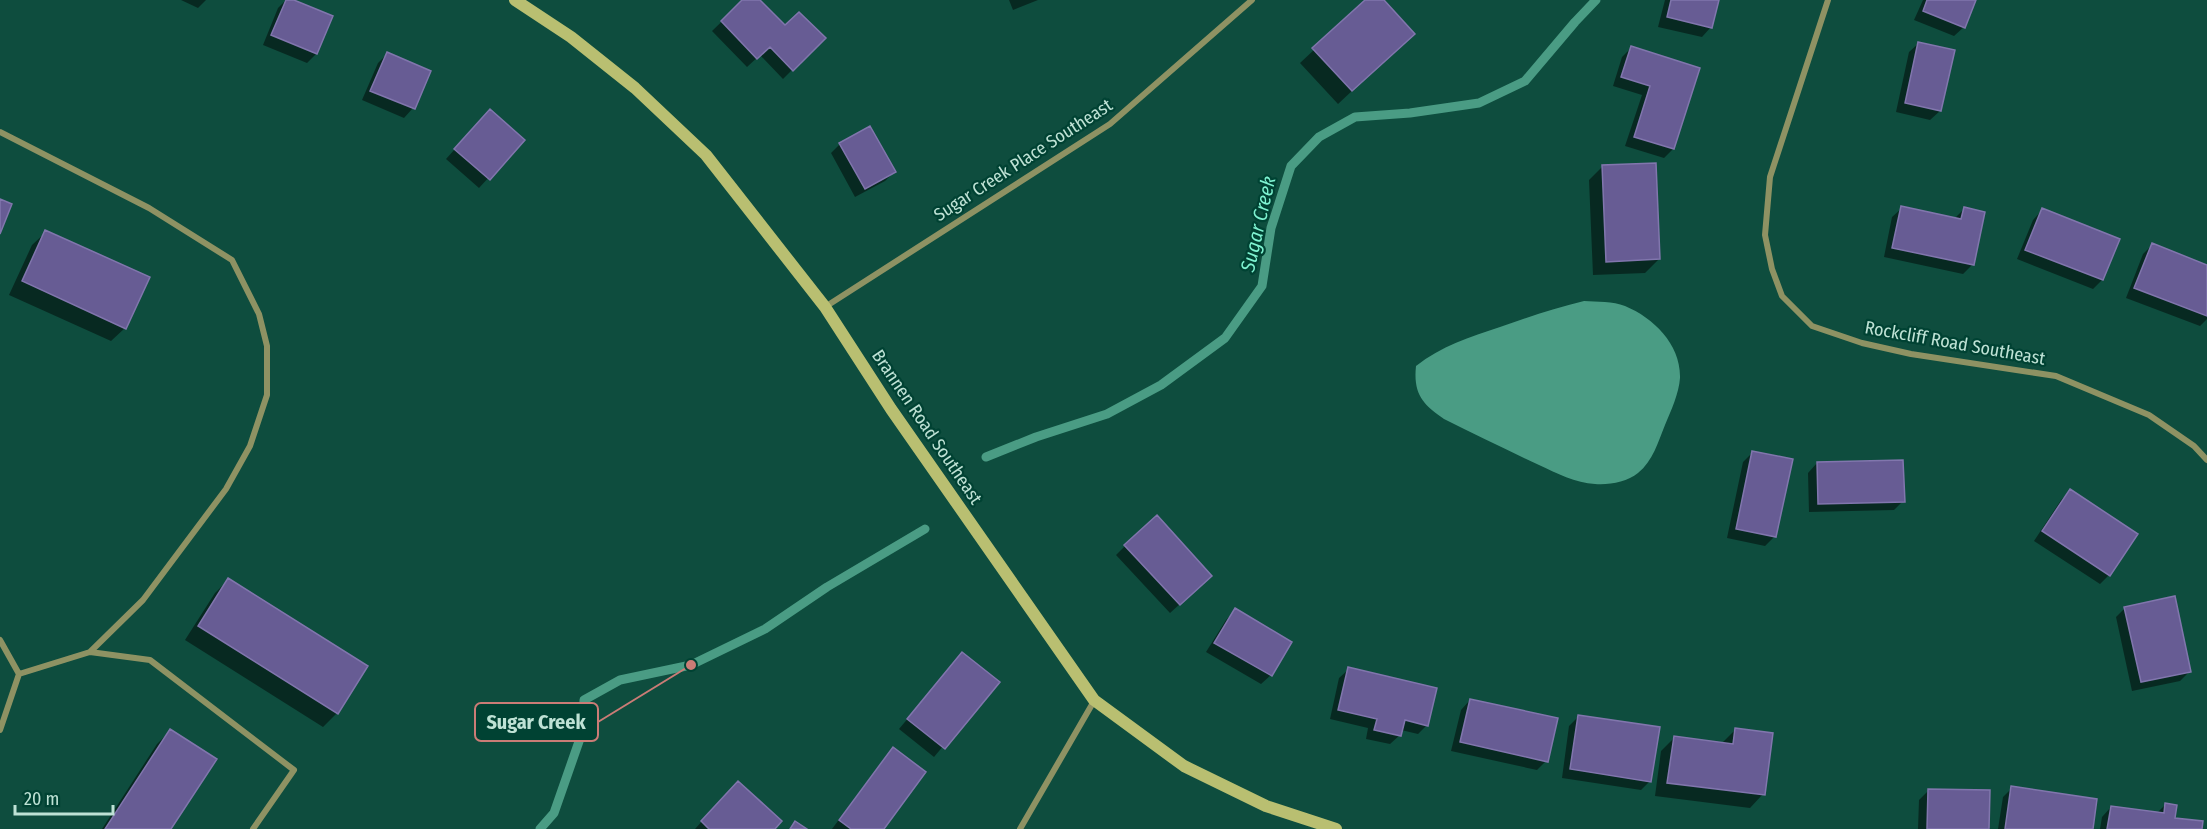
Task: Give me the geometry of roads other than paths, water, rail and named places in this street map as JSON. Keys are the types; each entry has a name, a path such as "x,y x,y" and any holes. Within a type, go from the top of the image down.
{"street":[{"name":"Brannen Road Southeast","path":"515,0 571,37 635,88 706,155 825,307 891,409 1094,700 1184,766 1266,806 1335,829"},
{"name":"Sugar Creek Place Southeast","path":"825,307 1110,124 1252,0"},
{"name":"Rockcliff Road Southeast","path":"1828,0 1770,177 1765,235 1772,269 1782,296 1812,326 1862,343 1911,354 2056,376 2149,415 2194,446 2207,459"},
{"path":"0,132 149,208 232,260 259,314 267,346 267,395 250,446 226,489 143,600 90,652"},
{"path":"0,640 19,674 0,730"},
{"path":"19,674 90,652 150,660 294,770 253,829"},
{"path":"1020,829 1094,700"}],"waterway":[{"name":"Sugar Creek","path":"986,457 1036,437 1107,414 1161,385 1225,338 1262,286 1271,228 1291,166 1319,137 1355,117 1410,113 1479,103 1525,81 1596,0"},
{"name":"Sugar Creek","path":"540,829 554,813 583,730 584,700 620,680 691,665 765,629 827,587 925,529"}],"place":[{"name":"Sugar Creek","path":"691,665"}]}
